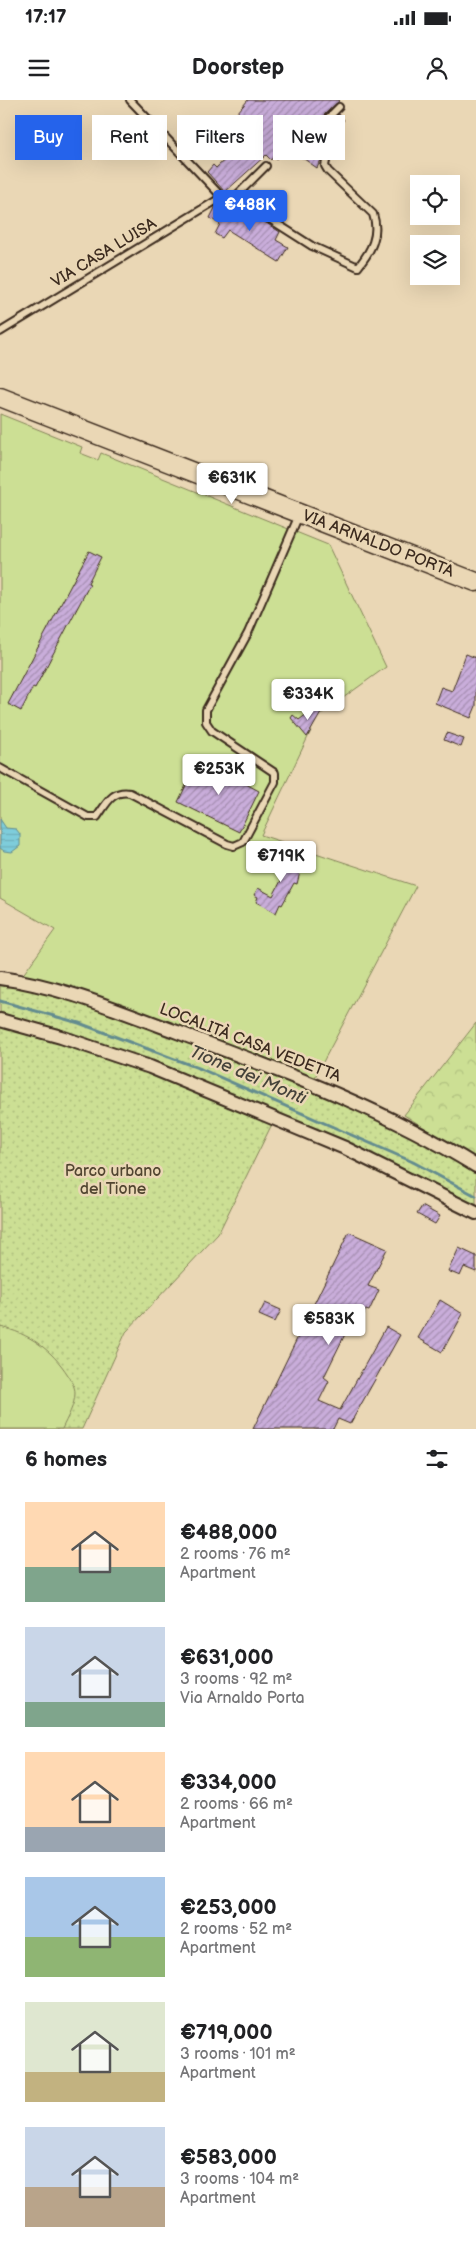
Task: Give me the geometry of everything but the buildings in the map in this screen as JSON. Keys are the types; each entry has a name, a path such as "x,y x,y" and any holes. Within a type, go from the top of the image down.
{"street":[{"name":"VIA ARNALDO PORTA","path":"0,397 476,582"},
{"name":"LOCALITÀ CASA VEDETTA","path":"0,978 80,998 316,1084 434,1140 476,1166"},
{"path":"0,1020 61,1037 150,1067 345,1148 476,1213"}],"lane":[{"path":"130,100 222,196 243,202 312,246 358,267 371,248 376,235 376,223 373,214 328,171 325,166 327,156 321,145 311,135 339,107"},
{"path":"233,199 266,166"},
{"name":"VIA CASA LUISA","path":"0,332 222,196"},
{"path":"0,768 88,817 97,816 113,794 120,791 130,793 227,844 234,846 244,842 275,782 275,773 212,731 206,722 206,710 248,634 300,514"}],"green space":[{"path":"0,414 82,447 80,453 98,460 101,453 328,545 386,667 318,716 261,835 416,886 314,1079 22,976 55,930 0,898"},
{"path":"0,984 77,1002 127,1019 273,1074 377,1119 476,1173 476,1208 373,1155 161,1064 0,1012"},
{"name":"Parco urbano del Tione","path":"0,1023 159,1077 272,1124 218,1234 126,1332 82,1429 0,1429"},
{"path":"476,1023 476,1160 404,1115"},
{"path":"0,1327 21,1334 39,1344 55,1358 68,1375 73,1384 75,1398 62,1429 0,1429"}],"water":[{"path":"0,819 6,828 16,829 20,834 20,846 12,852 4,851 0,848"}],"waterway":[{"name":"Tione dei Monti","path":"0,1001 79,1023 201,1069 413,1162 476,1196"}]}
